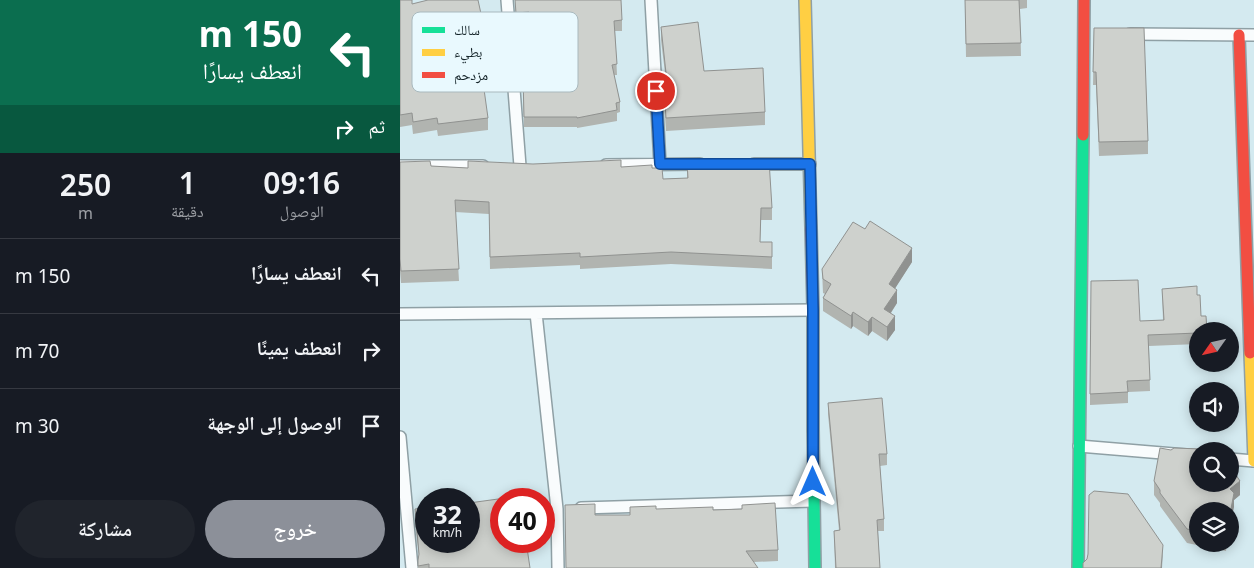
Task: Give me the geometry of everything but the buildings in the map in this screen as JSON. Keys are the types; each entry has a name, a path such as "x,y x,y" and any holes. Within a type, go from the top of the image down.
{"street":[{"path":"651,0 660,164"},
{"path":"804,0 813,310 815,568"},
{"path":"1078,568 1088,34 1084,0"},
{"path":"1122,34 1254,35"},
{"path":"1239,35 1254,461 1239,460"},
{"path":"514,92 520,166"},
{"path":"595,165 710,164"},
{"path":"740,164 810,164"},
{"path":"400,166 492,166"},
{"path":"400,314 813,310"},
{"path":"536,313 557,509 558,568"},
{"path":"400,437 412,568"},
{"path":"1079,446 1189,455"},
{"path":"557,509 813,501"}],"traffic: fast":[{"path":"1078,568 1083,135"},
{"path":"813,429 815,568"}],"traffic: slow":[{"path":"805,0 811,228"},
{"path":"1250,353 1254,461"}],"traffic: jam":[{"path":"1083,135 1084,0"},
{"path":"1239,35 1250,353"},
{"path":"811,228 813,429"}],"route":[{"path":"656,91 660,164 810,164 813,310 813,482"}]}
